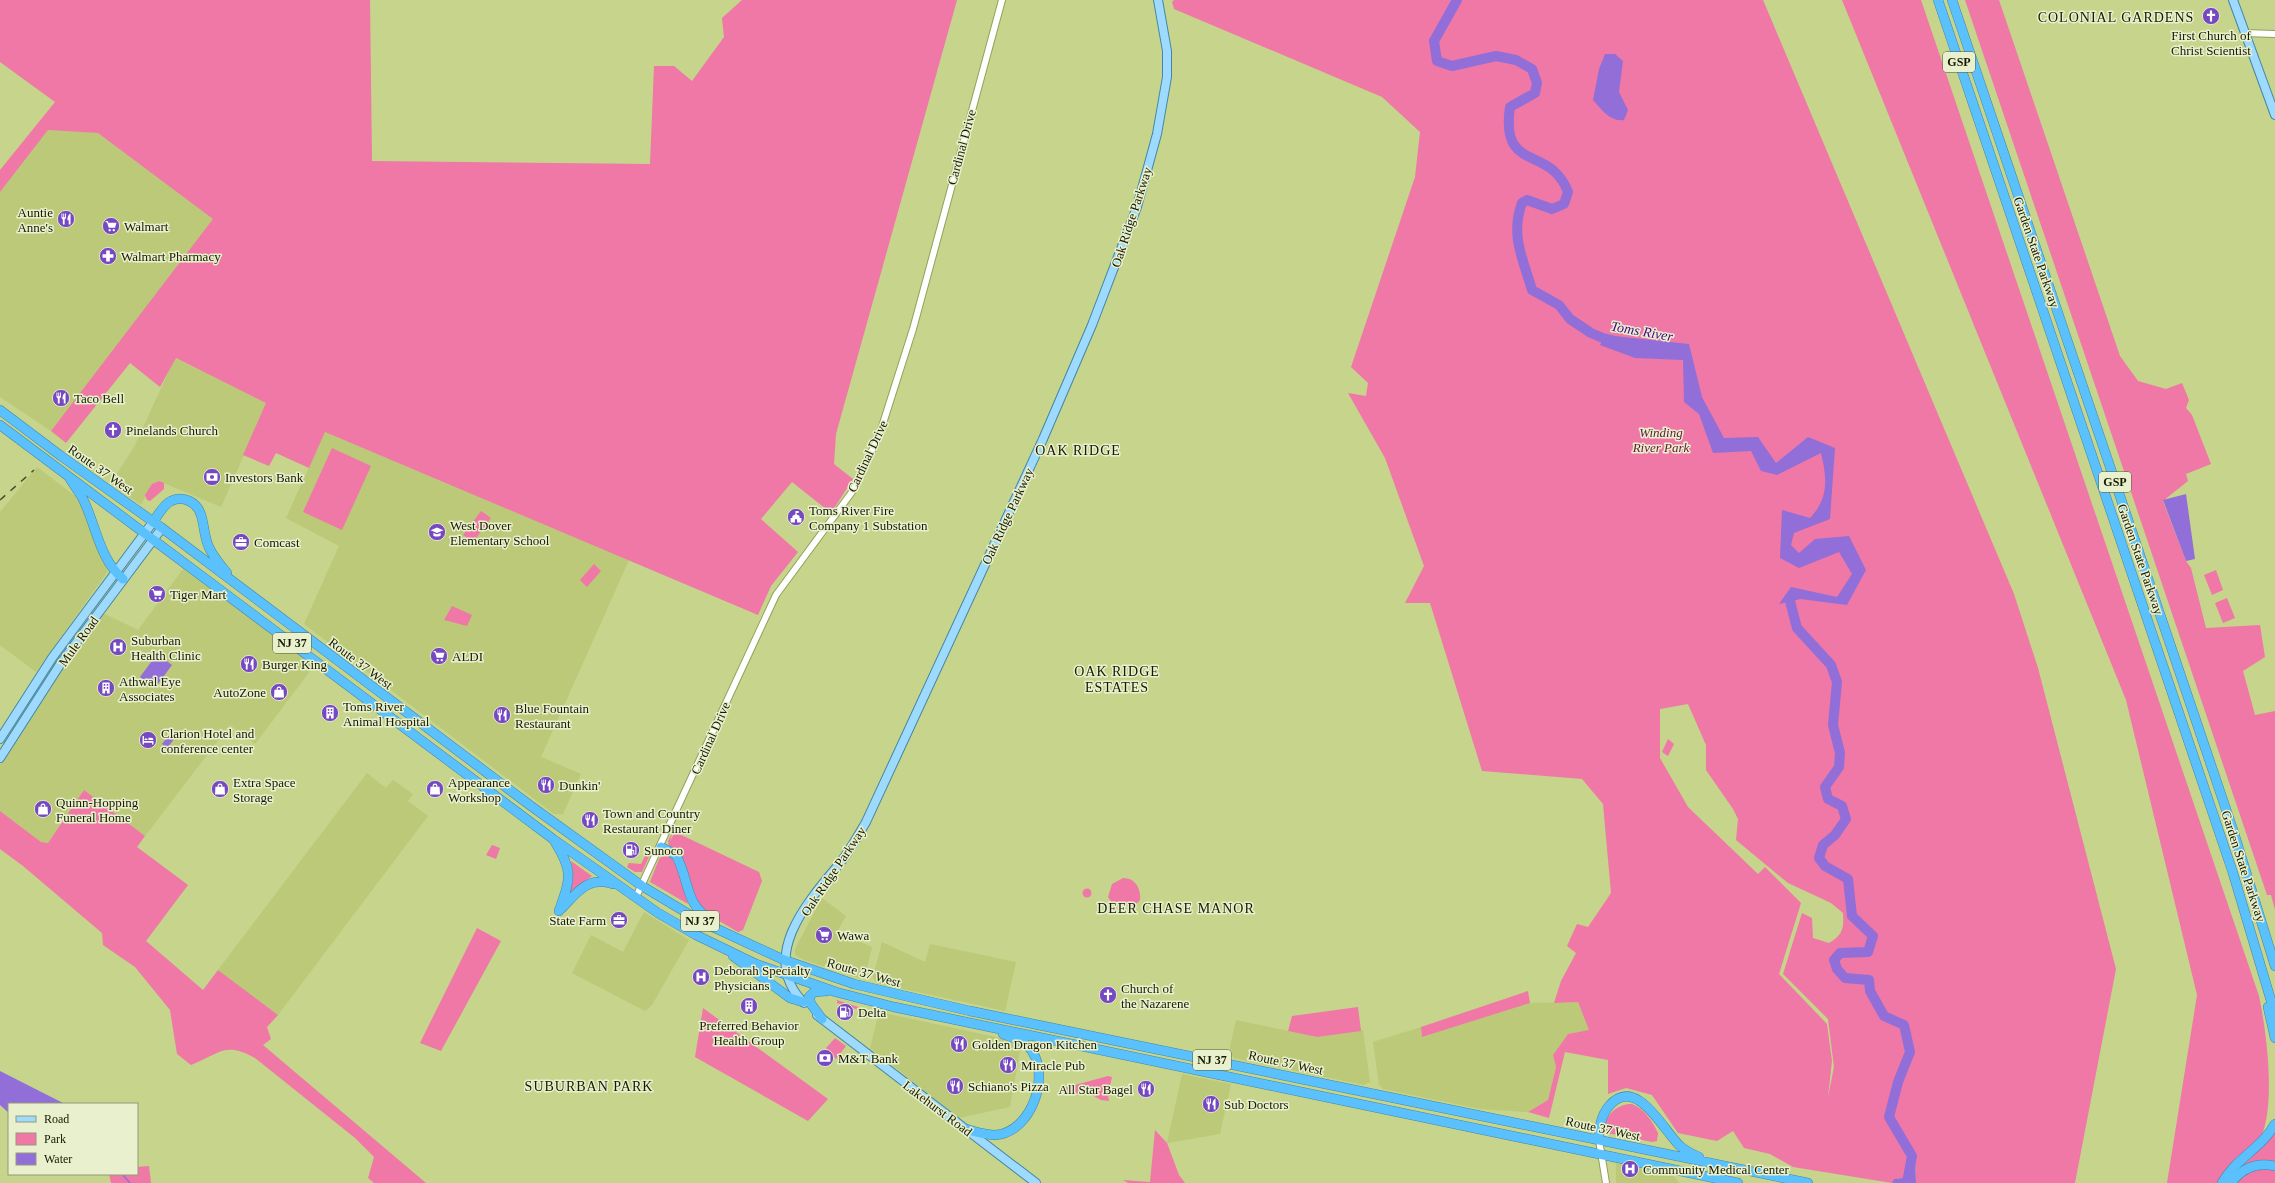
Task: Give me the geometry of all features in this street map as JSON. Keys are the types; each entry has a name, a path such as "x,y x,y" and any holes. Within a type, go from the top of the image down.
{"highway":[{"name":"Garden State Parkway","path":"1938,0 2248,920 2275,1014"},
{"name":"Garden State Parkway","path":"1952,0 2233,830 2275,966"},
{"name":"Route 37 West","path":"0,410 162,528 512,792 642,886 702,922 784,960 854,984 963,1010 1808,1183"},
{"name":"Route 37 West","path":"0,425 145,532 553,839 636,897 690,932 724,949 836,992 894,1007 1738,1183"},
{"path":"66,473 82,497 101,546 115,572 123,579"},
{"path":"153,522 171,501 186,499 197,506 212,554 235,583"},
{"path":"2233,830 2275,946"},
{"path":"553,839 564,856 569,873 568,885 559,911 581,889 596,881 620,886"},
{"path":"661,847 676,855 696,909 738,939"},
{"path":"2248,920 2275,1038"},
{"path":"724,949 748,969 790,998 803,1002"},
{"path":"822,1019 812,1004 809,997 810,994 817,991 836,992"},
{"path":"965,1129 995,1135 1013,1129 1022,1121 1034,1101 1038,1090 1039,1068 1035,1058 1027,1046 981,1025"},
{"path":"1599,1140 1600,1126 1608,1108 1616,1100 1623,1098 1635,1098 1646,1104 1680,1146 1699,1157 1729,1167"},
{"path":"2222,1183 2231,1171 2264,1141 2275,1124"},
{"path":"2231,1183 2240,1173 2252,1167 2266,1165 2275,1166"}],"main road":[{"name":"Oak Ridge Parkway","path":"784,960 785,948 807,905 823,882 845,856 866,822 1043,439 1116,266 1137,207 1163,104 1167,51 1158,0"},
{"path":"2233,0 2275,115"},
{"name":"Mule Road","path":"0,739 66,638 153,522"},
{"name":"Mule Road","path":"0,758 53,675 162,528"},
{"path":"66,638 76,644"},
{"path":"44,670 53,675"},
{"name":"Lakehurst Road","path":"784,960 786,974 796,996 822,1019 1036,1183"}],"street":[{"name":"Cardinal Drive","path":"636,897 661,847 776,595 852,492 879,436 913,329 1002,0"},
{"path":"2244,33 2275,34"},
{"path":"1599,1140 1600,1155 1606,1183"}],"shaded area":[{"path":"48,130 98,133 214,219 51,431 0,397 0,192"},
{"path":"175,358 267,403 221,507 159,481 152,484 141,505 111,483 134,447"},
{"path":"325,432 629,560 541,757 581,774 563,814 554,814 304,624 339,546 286,518"},
{"path":"37,467 79,499 108,571 36,672 0,645 0,512"},
{"path":"183,569 314,666 255,744 230,725 145,836 84,790 48,843 41,842 0,811 0,764 64,666 103,613 138,630"},
{"path":"367,773 386,788 393,780 413,794 408,801 428,816 278,1015 218,970"},
{"path":"822,898 846,916 837,932 872,947 866,973 863,977 859,978 804,960 795,955 795,949"},
{"path":"644,912 689,940 652,1005 645,1011 572,973 591,935 623,952"},
{"path":"882,942 925,962 930,944 1016,962 1005,1011 876,983 873,977"},
{"path":"1578,1002 1590,1030 1568,1034 1553,1055 1556,1067 1548,1100 1528,1112 1480,1109 1383,1089 1379,1085 1373,1042 1421,1027 1422,1037 1530,1003"},
{"path":"879,1012 1010,1040 1021,1045 1010,1107 959,1118 870,1048"},
{"path":"1236,1020 1317,1037 1363,1030 1370,1082 1364,1085 1234,1058 1229,1051"},
{"path":"1182,1074 1231,1084 1220,1134 1167,1143"},
{"name":"Community Medical Center","path":"1616,1163 1673,1175 1679,1183 1616,1183"}],"green space":[{"path":"0,0 370,0 372,161 650,164 654,66 674,66 692,81 724,37 722,18 742,0 957,0 836,434 834,464 853,479 831,513 792,482 761,519 798,552 771,586 758,615 325,432 309,468 276,453 269,466 243,455 266,403 176,358 160,387 130,363 66,443 51,431 213,219 98,133 48,130 0,192 0,170 55,102 0,62"},
{"name":"Winding River Park","path":"1174,0 1763,0 2014,594 2038,668 2116,969 2075,1183 1916,1183 1915,1157 1909,1154 1903,1178 1895,1179 1892,1183 1793,1167 1770,1154 1744,1148 1733,1131 1717,1141 1678,1133 1652,1095 1626,1088 1608,1094 1608,1060 1565,1052 1549,1118 1528,1112 1548,1100 1556,1067 1553,1055 1568,1034 1589,1030 1578,1002 1554,1003 1561,981 1576,953 1567,946 1577,924 1588,927 1611,893 1603,804 1582,779 1482,771 1430,603 1405,603 1424,566 1385,458 1348,393 1366,396 1368,383 1351,367 1415,177 1420,132 1382,97 1174,9 1172,2","holes":["1688,704 1706,745 1706,770 1733,809 1738,819 1736,840 1788,883 1831,903 1843,913 1842,931 1829,943 1813,938 1812,918 1802,913 1783,974 1828,1019 1834,1067 1828,1097 1832,1061 1827,1024 1779,974 1801,903 1765,867 1758,874 1688,807 1660,758 1660,709"]},
{"path":"1842,0 1921,0 2259,996 2267,1048 2269,1087 2266,1121 2262,1135 2232,1163 2221,1175 2217,1183 2167,1183 2197,995 2126,700"},
{"path":"1965,0 1999,0 2120,356 2138,381 2166,389 2182,383 2189,400 2186,408 2192,415 2211,464 2186,474 2188,481 2163,501 2186,561 2191,568 2206,628 2260,625 2265,657 2243,671 2255,715 2275,711 2275,910 2271,895 2267,895"},
{"path":"332,448 371,466 342,530 303,512"},
{"path":"159,481 164,483 164,489 150,501 147,500 145,495 152,484"},
{"path":"481,511 491,518 473,542 463,535"},
{"path":"594,564 601,571 587,587 580,580"},
{"path":"2216,570 2223,590 2212,595 2204,575"},
{"path":"2227,598 2235,618 2223,623 2215,603"},
{"path":"452,606 472,615 467,626 444,620"},
{"path":"1668,739 1674,744 1668,756 1662,752"},
{"path":"84,790 145,836 137,847 188,885 146,941 203,990 218,970 278,1015 267,1027 271,1039 263,1045 426,1183 374,1183 368,1178 374,1157 355,1138 255,1058 236,1050 229,1050 216,1053 191,1065 177,1054 170,1010 135,967 103,945 102,933 23,866 0,849 0,811 41,842 48,843"},
{"path":"673,831 670,841 675,832 759,872 762,881 743,930 738,932 702,911 669,846 668,841"},
{"path":"492,845 500,848 496,859 486,855"},
{"path":"651,852 642,872 635,872 627,867 629,863 641,864 646,854"},
{"path":"665,854 674,858 688,904 650,882 659,859"},
{"path":"571,861 592,876 570,893 573,873"},
{"path":"1123,878 1128,878 1134,882 1140,892 1140,900 1133,907 1112,903 1108,897 1112,884"},
{"path":"1087,888 1092,893 1087,898 1082,893"},
{"path":"477,928 501,941 441,1051 420,1043"},
{"path":"1528,991 1530,1003 1422,1037 1421,1027"},
{"path":"837,1000 864,1009 862,1011 837,1003"},
{"path":"1358,1007 1361,1031 1317,1037 1288,1031 1292,1016"},
{"path":"703,1008 828,1099 808,1121 695,1057"},
{"path":"835,1038 846,1046 836,1059 826,1048"},
{"path":"1108,1076 1112,1077 1108,1095 1109,1101 1101,1100 1092,1095 1064,1092 1064,1088"},
{"path":"1632,1104 1641,1109 1651,1120 1658,1133 1657,1141 1652,1142 1607,1133 1606,1122 1612,1112 1621,1106"},
{"path":"1155,1130 1167,1143 1179,1175 1185,1183 1128,1183 1123,1180 1150,1182"},
{"path":"2275,1130 2275,1163 2226,1181"},
{"path":"149,1166 151,1183 111,1183 109,1175 138,1175 138,1167"},
{"path":"2268,1168 2275,1171 2275,1183 2237,1183 2246,1174"}],"water":[{"path":"1605,54 1615,54 1623,61 1619,92 1628,110 1624,120 1610,117 1593,100 1599,69"},
{"path":"1605,335 1689,344 1702,397 1724,438 1758,437 1776,463 1808,437 1835,448 1830,519 1794,533 1791,545 1799,553 1815,539 1849,536 1866,570 1847,605 1800,599 1779,604 1791,587 1837,597 1852,574 1839,552 1799,568 1780,558 1782,510 1810,518 1821,503 1825,487 1825,479 1821,453 1777,475 1761,471 1751,451 1713,453 1699,414 1684,402 1683,360 1635,358 1600,345"},
{"path":"2186,494 2195,559 2186,561 2163,500"},
{"path":"157,654 172,665 155,688 140,677"},
{"path":"170,734 175,738 167,748 162,744"},
{"path":"0,1071 63,1103 8,1103 8,1112 0,1105"},
{"path":"1909,1154 1915,1157 1916,1183 1892,1183 1894,1179 1903,1178"}],"waterway":[{"name":"Toms River","path":"1457,0 1434,41 1437,61 1452,66 1496,56 1516,60 1532,69 1537,83 1535,93 1510,107 1509,128 1512,142 1519,151 1550,168 1560,177 1568,192 1564,204 1552,209 1527,200 1522,203 1517,226 1519,247 1532,290 1559,305 1570,319 1591,333 1615,341"},
{"name":"Toms River","path":"1799,594 1792,596 1790,601 1797,628 1831,665 1837,682 1833,725 1840,753 1839,767 1825,787 1828,799 1842,806 1846,819 1835,835 1823,845 1819,858 1825,866 1848,879 1852,916 1873,936 1868,952 1840,953 1834,960 1837,969 1845,978 1869,980 1870,991 1884,1016 1904,1025 1910,1052 1898,1082 1889,1117 1912,1156 1907,1183"},
{"path":"123,1175 130,1183"}],"railway":[{"path":"0,500 34,470"}],"place":[{"name":"First Church of Christ Scientist","path":"2211,16"},
{"name":"Auntie Anne's","path":"66,219"},
{"name":"Walmart","path":"111,226"},
{"name":"Walmart Pharmacy","path":"108,256"},
{"name":"Taco Bell","path":"61,398"},
{"name":"Pinelands Church","path":"113,430"},
{"name":"Investors Bank","path":"212,477"},
{"name":"Toms River Fire Company 1 Substation","path":"796,517"},
{"name":"West Dover Elementary School","path":"437,532"},
{"name":"Comcast","path":"241,542"},
{"name":"Tiger Mart","path":"157,594"},
{"name":"Suburban Health Clinic","path":"118,647"},
{"name":"ALDI","path":"439,656"},
{"name":"Burger King","path":"249,664"},
{"name":"Athwal Eye Associates","path":"106,688"},
{"name":"AutoZone","path":"279,692"},
{"name":"Toms River Animal Hospital","path":"330,713"},
{"name":"Blue Fountain Restaurant","path":"502,715"},
{"name":"Clarion Hotel and conference center","path":"148,740"},
{"name":"Dunkin'","path":"546,785"},
{"name":"Extra Space Storage","path":"220,789"},
{"name":"Appearance Workshop","path":"435,789"},
{"name":"Quinn-Hopping Funeral Home","path":"43,809"},
{"name":"Town and Country Restaurant Diner","path":"590,820"},
{"name":"Sunoco","path":"631,850"},
{"name":"State Farm","path":"619,920"},
{"name":"Wawa","path":"824,935"},
{"name":"Deborah Specialty Physicians","path":"701,977"},
{"name":"Church of the Nazarene","path":"1108,995"},
{"name":"Preferred Behavior Health Group","path":"749,1006"},
{"name":"Delta","path":"845,1012"},
{"name":"Golden Dragon Kitchen","path":"959,1044"},
{"name":"M&T Bank","path":"825,1058"},
{"name":"Miracle Pub","path":"1008,1065"},
{"name":"Schiano's Pizza","path":"955,1086"},
{"name":"All Star Bagel","path":"1146,1089"},
{"name":"Sub Doctors","path":"1211,1104"},
{"name":"Community Medical Center","path":"1630,1169"}],"district":[{"name":"COLONIAL GARDENS","path":"2116,17"},
{"name":"OAK RIDGE","path":"1078,450"},
{"name":"OAK RIDGE ESTATES","path":"1117,680"},
{"name":"DEER CHASE MANOR","path":"1176,908"},
{"name":"SUBURBAN PARK","path":"589,1086"}]}
